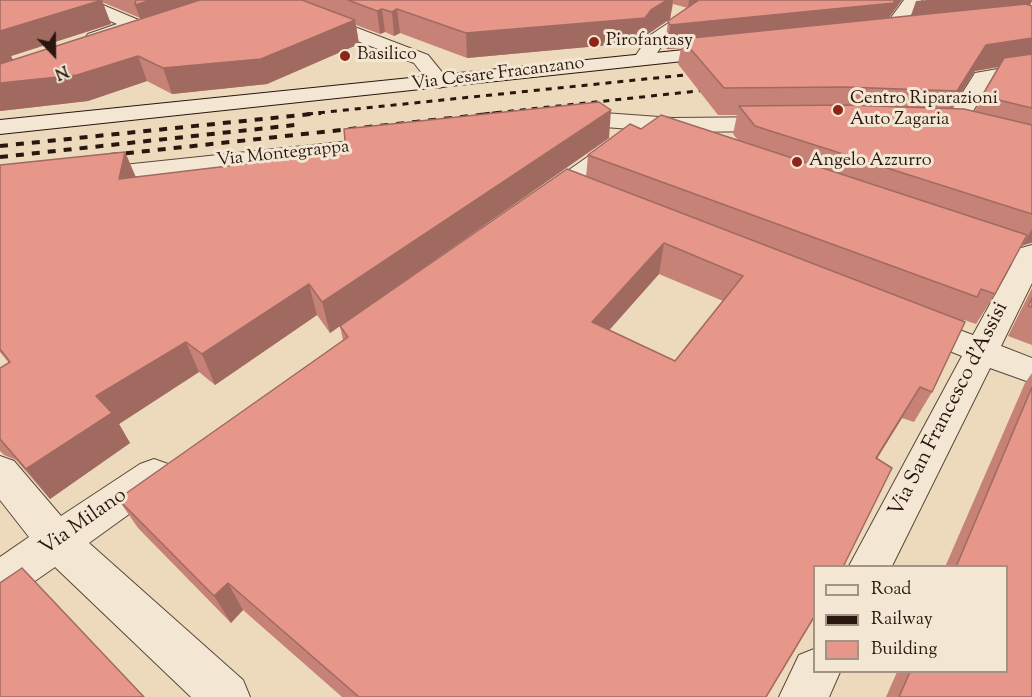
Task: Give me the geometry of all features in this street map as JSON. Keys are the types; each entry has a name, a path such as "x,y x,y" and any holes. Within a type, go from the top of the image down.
{"street":[{"path":"76,0 134,25 85,50 145,37"},
{"path":"268,0 421,58 439,82"},
{"path":"644,58 656,40 715,0"},
{"path":"898,33 896,23 913,0"},
{"path":"669,11 691,16"},
{"path":"875,35 921,31"},
{"name":"Via Cesare Fracanzano","path":"0,127 737,50"},
{"path":"953,127 982,77 1032,69"},
{"path":"999,73 1032,82"},
{"path":"545,127 604,120 674,125 801,124"},
{"path":"515,220 618,145 674,125 713,147"},
{"path":"929,126 953,127 976,133"},
{"name":"Via Montegrappa","path":"0,186 415,141"},
{"path":"562,186 596,200"},
{"path":"951,234 1030,257"},
{"name":"Via San Francesco d'Assisi","path":"871,565 1030,257"},
{"path":"892,316 1032,371"},
{"name":"Via Milano","path":"0,581 182,455"},
{"path":"0,472 58,542 226,697"},
{"path":"803,697 815,673"}],"building":[{"path":"0,0 102,0 0,31"},
{"path":"136,0 151,0 135,5"},
{"path":"200,0 302,0 355,20 261,59 163,68 138,56 77,75 0,83 0,64"},
{"path":"348,0 667,0 651,10 645,18 466,33 397,9 392,12 382,9 377,11"},
{"path":"699,0 894,0 894,3 670,25 668,21"},
{"path":"1026,4 1032,6 1032,38 986,45 957,91 844,87 724,88 682,39"},
{"path":"1032,54 1032,108 982,96 1004,58"},
{"path":"599,102 611,110 322,302 309,284 202,354 186,342 96,396 112,413 26,469 0,439 0,368 10,362 0,349 0,165 125,152 119,179 346,152 344,129"},
{"path":"844,105 964,109 1032,125 1032,214 755,126 739,106"},
{"path":"661,115 1027,235 995,294 981,289 977,297 588,155 630,124 641,129"},
{"path":"567,169 965,322 932,392 920,387 876,458 892,468 844,565 813,565 813,619 766,697 359,697 228,583 214,596 118,499 348,337 340,326","holes":["664,243 743,276 675,361 592,322"]},
{"path":"1032,387 1032,697 899,697 910,673 1008,673 1008,565 957,565"},
{"path":"22,568 144,697 0,697 0,583"}],"railway":[{"path":"307,114 704,73"},
{"path":"484,114 716,89"},
{"path":"0,146 321,113"},
{"path":"110,155 498,113"},
{"path":"0,157 295,125"}],"place":[{"name":"Pirofantasy","path":"594,42"},
{"name":"Basilico","path":"345,56"},
{"name":"Centro Riparazioni Auto Zagaria","path":"838,110"},
{"name":"Angelo Azzurro","path":"797,162"}]}
